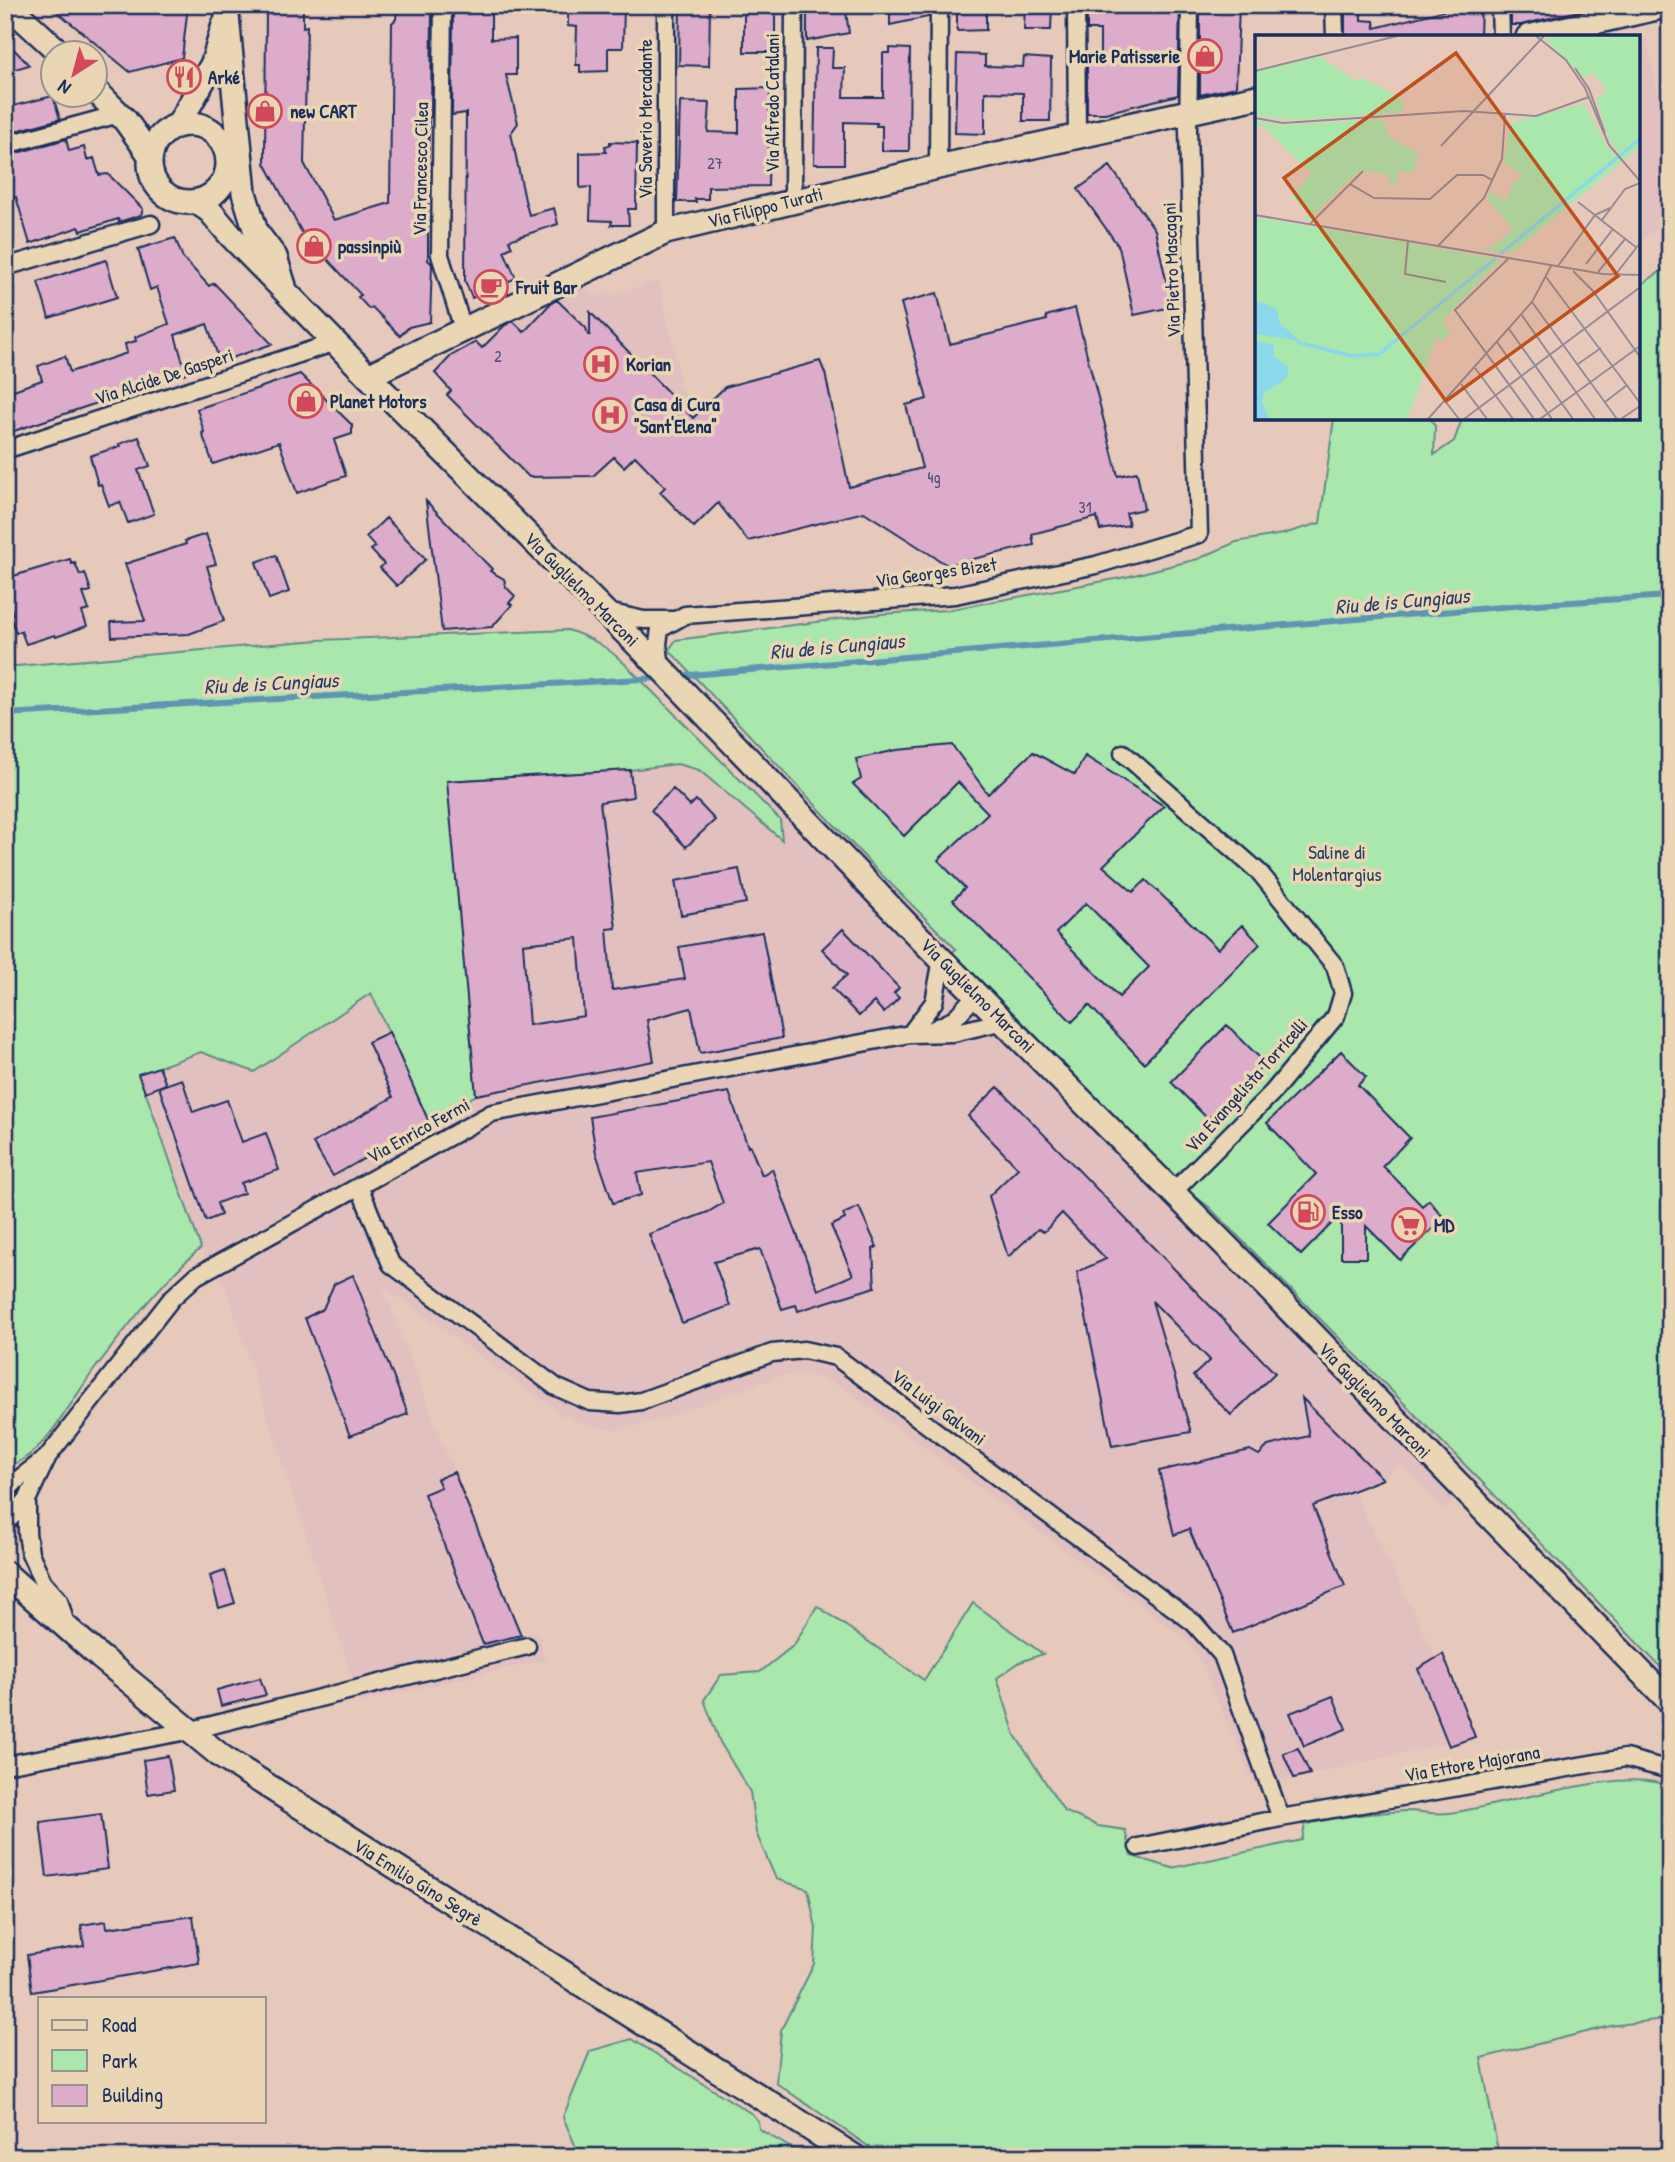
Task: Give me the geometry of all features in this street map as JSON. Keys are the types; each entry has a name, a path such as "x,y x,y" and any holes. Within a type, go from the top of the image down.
{"main road":[{"path":"1537,35 1670,5"},
{"path":"9,12 42,38"},
{"path":"226,12 244,193 256,232 275,257 285,289"},
{"path":"122,117 171,128 194,124 209,129 221,139 229,166 225,181 213,194 197,202 181,202 167,196 156,185 150,171 150,155 157,139 171,128 213,63 226,12"},
{"path":"221,139 235,90"},
{"name":"Via Filippo Turati","path":"368,376 666,232 793,200 1255,97"},
{"path":"108,103 150,155"},
{"name":"Via Guglielmo Marconi","path":"225,181 229,207 240,230 285,289"},
{"name":"Via Guglielmo Marconi","path":"197,202 210,211 231,236 368,376 661,668 942,959 1670,1702"},
{"name":"Via Emilio Gino Segrè","path":"5,1573 66,1628 222,1758 855,2157"}],"street":[{"name":"Via Francesco Cilea","path":"443,5 440,255 463,329"},
{"name":"Via Saverio Mercadante","path":"666,5 666,232"},
{"name":"Via Alfredo Catalani","path":"793,200 794,5"},
{"path":"938,167 939,5"},
{"path":"1076,5 1077,137"},
{"name":"Via Pietro Mascagni","path":"1190,5 1188,112 1199,534"},
{"path":"1334,5 1335,35"},
{"path":"1500,5 1501,35"},
{"path":"5,145 122,117"},
{"path":"5,267 151,224"},
{"name":"Via Alcide De Gasperi","path":"5,450 335,342"},
{"name":"Via Georges Bizet","path":"611,619 674,620 685,615 956,594 1096,565 1199,534"},
{"path":"661,668 657,644 660,629 674,620"},
{"name":"Via Evangelista Torricelli","path":"1123,753 1260,873 1335,966 1343,993 1336,1016 1272,1093 1173,1192"},
{"path":"917,1034 934,1002 942,959"},
{"path":"917,1034 953,1020 977,994"},
{"name":"Via Enrico Fermi","path":"48,1457 163,1308 196,1276 492,1113 917,1034 953,1033 1004,1021"},
{"name":"Via Luigi Galvani","path":"359,1186 391,1264 556,1387 590,1402 620,1404 641,1401 772,1353 804,1350 835,1357 1194,1623 1222,1655 1281,1818"},
{"path":"9,1485 48,1457"},
{"path":"5,1524 27,1500 48,1457"},
{"path":"27,1500 30,1553 43,1581 59,1600 66,1628"},
{"path":"5,1765 188,1731 527,1646"},
{"name":"Via Ettore Majorana","path":"1281,1818 1625,1758 1670,1770"},
{"path":"1138,1847 1281,1818"}],"shaded area":[{"path":"1646,38 1670,150 1670,220 1640,241 1640,40"},
{"name":"Korian","path":"659,281 681,381 677,385 710,421 635,456 624,467 496,334 511,319 515,322 543,310 555,299 589,282 587,288 596,295 608,291 610,295"},
{"path":"854,749 1505,1451 1446,1510 1399,1465 1383,1479 1354,1491 1475,1737 1255,1787 1200,1661 1186,1639 844,1389 829,1381 806,1375 780,1376 659,1420 629,1428 612,1430 590,1426 562,1415 383,1287 454,1472 521,1635 539,1633 545,1660 360,1702 226,1289 202,1252 138,1074 201,1052 254,1072 371,993 429,1122 447,781 630,770 677,764 699,770 781,839 780,820 747,786 776,764"}],"green space":[{"name":"Saline di Molentargius","path":"1670,265 1670,1677 1481,1481 1208,1206 1181,1186 951,954 956,949 875,868 669,650 676,640 880,614 947,610 1126,577 1198,559 1236,542 1283,534 1320,523 1334,420 1431,420 1435,426 1434,455 1454,441 1463,420 1640,420 1640,286"},
{"path":"568,630 599,644 626,665 780,820 782,840 699,770 677,764 630,770 448,781 476,1095 429,1122 371,993 254,1072 201,1052 139,1074 201,1248 158,1291 132,1322 94,1370 56,1427 32,1452 5,1468 5,667 319,640"},
{"path":"973,1603 1043,1654 1020,1662 997,1678 1015,1735 1064,1811 1098,1826 1125,1830 1131,1856 1172,1868 1302,1840 1305,1825 1342,1817 1406,1811 1449,1813 1562,1789 1624,1781 1650,1781 1670,1787 1670,2018 1611,2026 1481,2058 1499,2157 884,2157 776,2083 781,2030 814,1964 816,1928 808,1889 776,1879 756,1833 750,1792 720,1742 704,1700 721,1675 760,1672 794,1645 817,1606 924,1680"},
{"path":"632,2039 752,2114 758,2121 759,2129 793,2149 810,2151 822,2157 580,2157 563,2117 590,2051"}],"building":[{"path":"49,5 188,5 182,58 130,72 108,54 108,38 89,38"},
{"path":"266,5 303,5 303,27 307,26 304,163 334,220 390,203 392,23 396,19 397,5 430,5 430,322 409,327 400,336 372,307 369,309 358,297 361,295 301,231 265,163"},
{"path":"491,5 491,39 516,38 516,75 506,75 518,123 511,133 525,200 529,215 554,208 558,224 509,240 512,247 504,251 516,278 472,298 465,281 466,113 452,115 453,7"},
{"path":"568,5 624,5 623,48 608,48 608,71 580,72 580,65 576,65 577,27 568,26"},
{"path":"680,5 710,5 709,66 679,65"},
{"path":"744,5 775,5 775,52 744,52"},
{"path":"807,5 845,5 849,33 807,41"},
{"path":"890,5 928,5 928,17 890,25"},
{"path":"957,5 986,5 986,30 957,31"},
{"path":"1025,5 1052,5 1051,30 1024,30"},
{"path":"1087,5 1180,5 1178,95 1105,113 1087,113 1087,61 1100,62 1100,30 1087,30"},
{"path":"1200,5 1239,5 1236,87 1200,95"},
{"path":"1345,5 1361,5 1361,20 1374,21 1375,28 1450,9 1450,5 1481,5 1480,35 1345,35"},
{"path":"1511,5 1583,5 1583,10 1511,25"},
{"path":"5,40 29,65 5,72"},
{"path":"816,48 833,48 832,68 845,68 844,97 883,97 883,53 890,53 890,48 910,49 909,151 882,151 882,126 876,126 877,123 844,122 844,164 814,164"},
{"path":"957,54 985,55 985,66 1023,67 1024,57 1051,59 1050,121 1023,121 1023,93 985,92 985,134 955,133"},
{"path":"770,88 768,186 708,187 708,199 677,202 680,102 710,103 708,132 739,133 739,89"},
{"path":"38,100 38,108 57,108 60,119 5,134 5,108"},
{"path":"66,139 69,151 84,147 87,160 94,158 99,175 108,174 143,209 141,215 81,231 79,227 30,244 16,197 5,200 5,167 13,165 10,155"},
{"path":"610,142 637,143 636,209 628,209 629,225 611,225 612,221 590,220 591,187 580,188 580,153 606,152 605,146 610,145"},
{"path":"1110,166 1155,230 1172,307 1134,315 1119,247 1078,189"},
{"path":"175,238 183,258 209,286 214,283 272,344 220,362 207,324 175,335 186,373 5,434 5,393 42,380 38,366 65,356 70,372 127,353 125,344 136,341 135,337 169,324 157,287 150,290 138,249"},
{"path":"106,260 117,297 49,318 38,282"},
{"path":"937,293 950,344 1047,320 1046,316 1075,308 1118,476 1137,472 1144,509 1126,513 1129,525 1100,530 1097,517 1032,534 1034,545 947,565 864,512 748,541 718,503 694,527 660,492 665,487 635,456 624,467 614,457 593,476 529,477 447,395 451,391 435,373 451,356 476,342 482,348 504,326 513,321 524,332 557,300 586,328 588,335 590,312 693,418 725,387 820,361 825,373 849,487 922,468 906,405 927,399 901,303"},
{"path":"300,374 352,425 352,434 334,440 346,476 297,493 279,442 213,464 197,409"},
{"path":"139,437 150,466 138,470 154,514 128,523 120,502 109,506 101,484 98,485 90,456"},
{"path":"426,501 492,569 490,571 504,579 506,587 515,596 509,603 512,605 492,627 442,631"},
{"path":"386,518 426,559 397,586 380,568 384,564 371,550 375,547 366,537"},
{"path":"206,534 216,564 207,566 224,621 189,634 112,637 111,622 145,621 125,564 186,544 185,541"},
{"path":"276,555 289,592 269,599 256,562"},
{"path":"70,559 72,564 75,563 80,575 85,573 91,591 83,593 89,610 82,612 87,626 26,644 21,631 16,633 10,615 13,614 7,597 12,596 8,583 12,582 10,577"},
{"path":"952,745 988,794 1033,752 1075,775 1085,756 1164,806 1103,866 1133,892 1146,880 1218,949 1242,925 1260,944 1144,1063 1089,1005 1072,1022 953,900 965,888 938,860 988,813 958,782 904,836 853,784 861,779 856,759 897,750","holes":["1086,903 1149,967 1119,997 1056,933"]},
{"path":"630,770 633,797 600,802 616,928 607,929 612,990 685,979 679,947 762,932 782,1038 700,1053 691,1008 647,1020 654,1061 476,1095 447,781","holes":["578,938 584,1016 529,1025 523,944"]},
{"path":"673,789 690,806 696,800 715,820 686,847 651,810"},
{"path":"739,869 746,903 681,915 675,881"},
{"path":"843,929 899,988 894,993 899,998 884,1013 874,1002 859,1016 832,988 847,975 822,949"},
{"path":"1227,1025 1265,1063 1208,1119 1171,1082"},
{"path":"389,1032 429,1122 333,1176 313,1143 393,1097 368,1042"},
{"path":"1341,1051 1366,1077 1358,1085 1410,1138 1383,1166 1422,1206 1429,1200 1444,1218 1400,1260 1366,1226 1366,1258 1341,1258 1341,1214 1301,1255 1268,1223 1316,1174 1267,1123"},
{"path":"159,1067 166,1084 145,1092 138,1074"},
{"path":"182,1079 193,1112 227,1100 242,1142 266,1133 279,1170 241,1183 244,1193 217,1203 221,1215 206,1221 159,1087"},
{"path":"998,1087 1275,1373 1231,1415 1193,1376 1210,1360 1152,1301 1191,1432 1112,1446 1077,1272 1106,1259 1062,1213 1044,1232 1038,1229 1008,1257 989,1196 1018,1168 968,1116"},
{"path":"729,1092 748,1147 750,1146 762,1175 772,1169 818,1290 853,1275 831,1226 845,1219 843,1214 859,1207 877,1247 873,1249 875,1287 798,1311 796,1305 782,1309 760,1249 714,1262 730,1306 682,1323 649,1234 708,1212 723,1203 708,1162 637,1173 641,1195 613,1203 596,1153 590,1117"},
{"path":"353,1275 408,1414 350,1436 305,1318 323,1309 334,1284"},
{"path":"1302,1398 1383,1479 1313,1506 1345,1586 1233,1633 1189,1529 1174,1535 1159,1471 1250,1450 1259,1455 1268,1446 1309,1436"},
{"path":"454,1472 521,1635 483,1644 424,1494 441,1487 437,1479"},
{"path":"225,1571 235,1603 219,1608 210,1576"},
{"path":"1443,1654 1475,1737 1449,1746 1418,1669"},
{"path":"260,1678 266,1695 221,1706 217,1690"},
{"path":"1333,1696 1346,1729 1304,1746 1290,1713"},
{"path":"1298,1748 1310,1774 1294,1778 1283,1753"},
{"path":"168,1756 174,1790 148,1794 143,1760"},
{"path":"101,1814 108,1869 47,1877 40,1822"},
{"path":"193,1916 199,1963 32,1992 27,1955 84,1946 81,1925 106,1921 107,1928"}],"waterway":[{"name":"Riu de is Cungiaus","path":"678,676 1538,604 1670,596"},
{"name":"Riu de is Cungiaus","path":"5,714 660,678"}],"place":[{"name":"Marie Patisserie","path":"1205,56"},
{"name":"Arké","path":"184,77"},
{"name":"new CART","path":"265,111"},
{"name":"passinpiù","path":"314,246"},
{"name":"Fruit Bar","path":"491,287"},
{"name":"Korian","path":"601,364"},
{"name":"Planet Motors","path":"306,401"},
{"name":"Casa di Cura \"Sant'Elena\"","path":"610,415"},
{"name":"Esso","path":"1308,1212"},
{"name":"MD","path":"1409,1225"}]}
